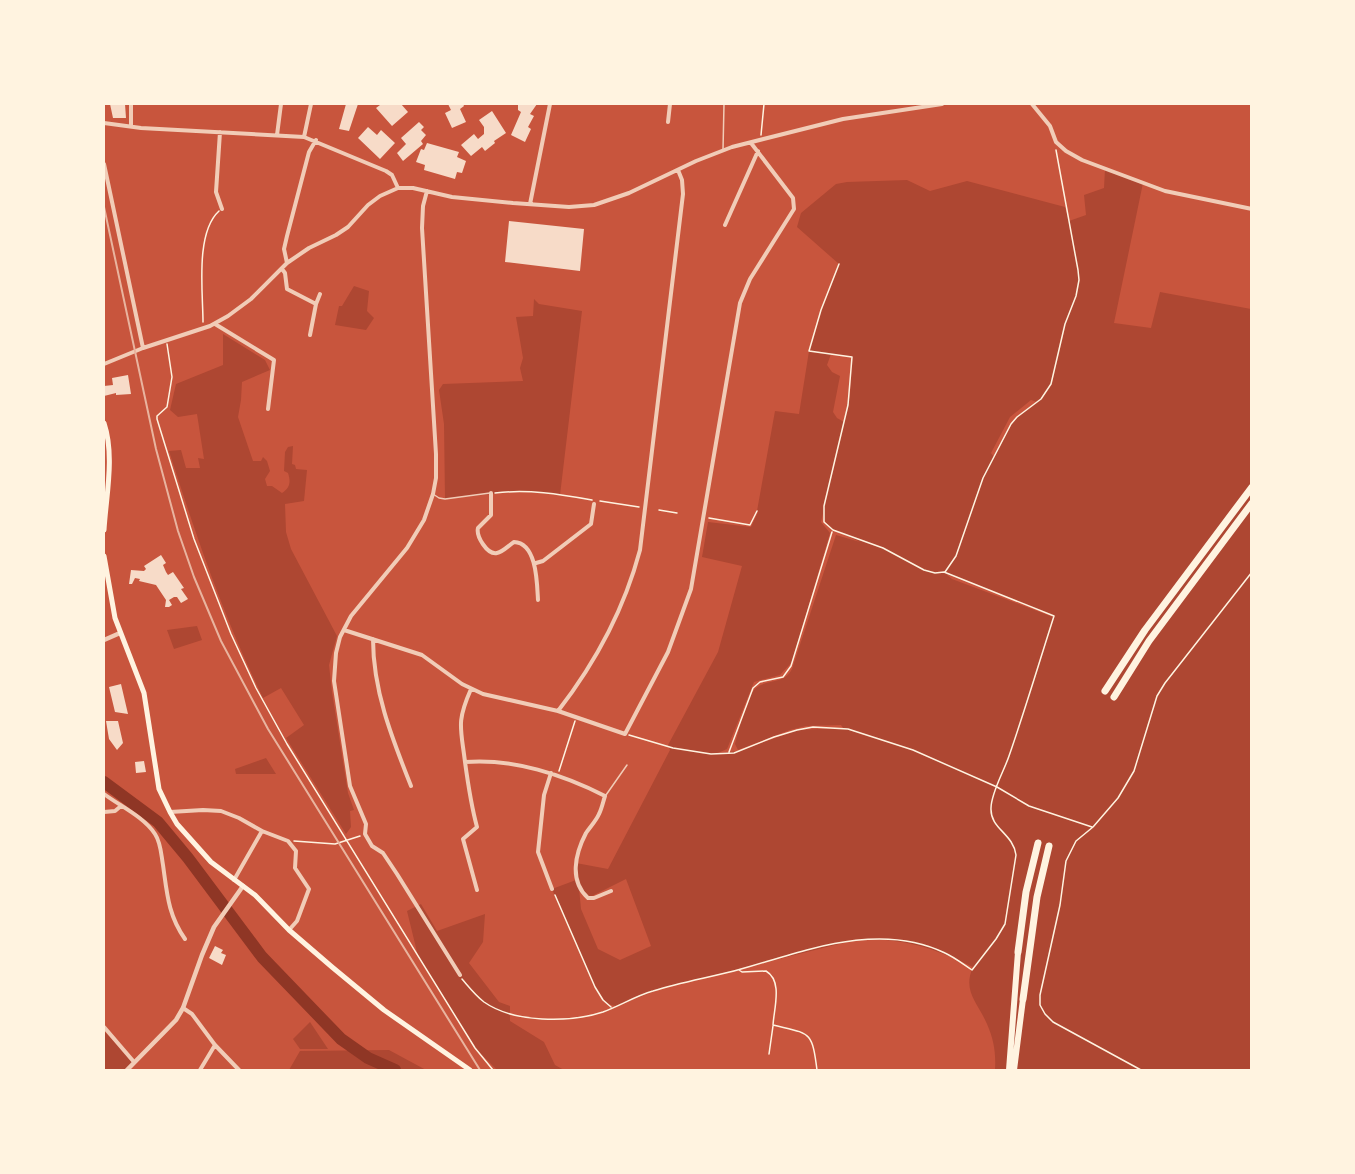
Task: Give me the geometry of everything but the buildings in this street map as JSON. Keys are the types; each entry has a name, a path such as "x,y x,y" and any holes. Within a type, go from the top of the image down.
{"highway":[{"path":"1104,691 1145,630 1251,487"},
{"path":"1114,697 1154,634 1251,503"},
{"path":"1009,1071 1018,952 1026,892 1038,843"},
{"path":"1014,1071 1037,897 1049,846"}],"main road":[{"path":"104,423 109,459 104,530"},
{"path":"104,556 111,604 144,693 156,775 170,812 204,855 255,895 289,930 384,1010 470,1071"}],"street":[{"path":"131,104 131,126"},
{"path":"277,135 281,104"},
{"path":"304,137 311,104"},
{"path":"530,204 550,104"},
{"path":"668,122 670,104"},
{"path":"104,364 143,348 215,324 245,304 287,263 309,248 336,236 380,196 398,188 427,191 452,197 530,204 568,207 594,205 629,194 723,150 843,119 942,104"},
{"path":"1032,104 1050,126 1062,148 1082,160 1188,197 1251,209"},
{"path":"104,123 304,137 316,140 392,175 398,188"},
{"path":"220,132 216,192 222,209"},
{"path":"287,263 284,249 287,236 309,152 316,140"},
{"path":"344,630 422,655 471,689 495,698 558,711 625,734 677,632 691,589 741,303 750,279 794,209 793,198 751,143"},
{"path":"725,225 758,151"},
{"path":"104,164 143,348"},
{"path":"558,711 592,665 620,609 638,558 646,508 683,194 678,170"},
{"path":"427,191 423,206 422,228 436,454 434,494 418,533 357,608 344,630 336,653 335,691 350,786 366,824 365,834 372,846 383,853 460,975"},
{"path":"282,269 285,273 287,289 316,304"},
{"path":"310,334 320,294"},
{"path":"215,324 274,360 268,409"},
{"path":"491,493 491,515 478,528 478,536 488,550 494,554 514,542 519,542 536,562 538,600"},
{"path":"536,562 543,561 591,524 594,504"},
{"path":"104,640 120,633"},
{"path":"373,639 376,683 389,730 411,786"},
{"path":"471,689 464,704 460,723 468,788 477,826 463,839 477,890"},
{"path":"465,762 488,761 551,773 583,784 606,796 599,815 586,833 580,847 576,863 576,880 581,892 588,898 594,898 610,891"},
{"path":"551,773 543,805 538,852 552,889"},
{"path":"104,794 145,823 155,835 160,845 168,902 175,925 185,939"},
{"path":"104,812 115,811 121,806"},
{"path":"170,812 221,811 291,843 296,851 295,868 309,889 297,921 289,930"},
{"path":"234,880 262,831"},
{"path":"127,1071 170,1028 183,1008 203,951 223,913 243,886"},
{"path":"183,1008 192,1014 215,1045 239,1071"},
{"path":"104,1026 134,1062"},
{"path":"200,1071 215,1045"}],"lane":[{"path":"723,150 724,104"},
{"path":"434,494 445,499 491,493"},
{"path":"606,796 627,765"}],"path":[{"path":"760,140 764,104"},
{"path":"944,572 956,556 983,478 1011,424 1049,390 1065,324 1076,296 1078,270 1054,137"},
{"path":"203,324 201,252 213,216 222,209"},
{"path":"460,975 474,994 486,1003 507,1012 528,1017 569,1019 612,1008 651,991 840,943 874,939 896,940 927,946 945,953 972,970 1001,932 1009,905 1016,855 1011,839 996,825 992,817 992,800 1054,616 944,572 935,573 924,570 883,548 833,530 824,522 823,513 848,405 852,357 810,351 820,310 839,264"},
{"path":"166,341 172,377 166,408 157,416 157,419 194,539 231,634 256,688 287,744 475,1048 493,1071"},
{"path":"491,493 539,492 646,508"},
{"path":"659,510 677,513"},
{"path":"705,517 750,525 757,511"},
{"path":"729,753 753,688 760,682 783,677 791,666 833,530"},
{"path":"1141,1071 1053,1022 1040,1005 1041,985 1060,905 1066,861 1076,841 1093,827 1118,798 1134,771 1157,696 1251,572"},
{"path":"557,775 576,717"},
{"path":"625,734 688,752 711,754 734,753 797,730 813,727 843,728 865,733 913,750 998,787 1029,806 1093,827"},
{"path":"291,843 295,840 335,844 365,834"},
{"path":"552,889 595,987 603,1000 612,1008"},
{"path":"739,969 742,972 766,971 774,978 776,990 769,1054"},
{"path":"773,1025 807,1034 813,1044 817,1071"}],"shaded area":[{"path":"1105,169 1143,183 1114,323 1151,328 1160,292 1251,309 1251,1070 995,1070 995,1052 991,1036 970,990 970,975 973,967 931,949 890,941 859,939 663,988 616,1006 607,1004 595,987 552,889 576,880 576,863 608,869 670,750 668,745 718,652 742,566 702,557 708,522 751,527 758,512 775,411 799,414 809,351 821,310 839,264 797,227 801,213 836,184 907,180 930,191 967,181 1065,207 1069,221 1086,215 1084,195 1104,188","holes":["831,354 852,357 850,395 844,422 833,412 840,376 832,372 827,365","1031,400 1037,402 1014,420 994,457 991,453 1010,417","826,501 823,518 830,528 860,542 836,535 792,669 785,677 765,683 755,689 746,707 735,744 738,750 806,726 841,725 843,728 797,730 739,751 718,753 727,749 754,682 780,675 792,662 830,533 821,522","946,574 1054,616 1053,617 952,579","626,879 651,946 620,960 598,949 581,909 579,888 588,898"]},
{"path":"354,286 369,291 367,311 374,318 366,330 335,325 339,306 342,306"},
{"path":"534,299 539,304 582,311 560,495 518,491 445,499 444,424 439,390 443,384 523,381 520,368 523,358 516,317 533,316"},
{"path":"223,334 265,360 270,370 242,382 238,417 253,461 261,461 263,457 267,461 270,471 265,479 267,486 272,486 282,493 288,487 289,476 284,471 285,452 288,447 293,446 292,464 296,469 307,470 304,501 285,504 286,532 291,549 337,636 329,665 348,793 354,810 350,811 351,827 346,834 286,738 304,725 281,688 263,698 249,668 212,576 169,451 181,450 186,468 200,468 198,458 204,459 197,414 178,417 170,410 176,384 223,365"},
{"path":"197,626 202,640 174,649 167,630"},
{"path":"266,758 276,774 236,774 235,769"},
{"path":"421,904 437,931 485,914 483,942 469,963 499,1002 510,1006 510,1021 544,1042 555,1065 564,1070 497,1070 475,1048 418,956 407,911"},
{"path":"310,1022 328,1049 300,1049 293,1039"},
{"path":"104,1031 134,1062 130,1070 104,1070"},
{"path":"389,1050 426,1070 289,1070 300,1051"}],"waterway":[{"path":"104,782 158,822 262,957 341,1039 368,1058 395,1070"},
{"path":"383,1065 388,1070"}],"railway":[{"path":"104,207 156,449 178,531 194,577 221,641 268,729 480,1070"}]}
